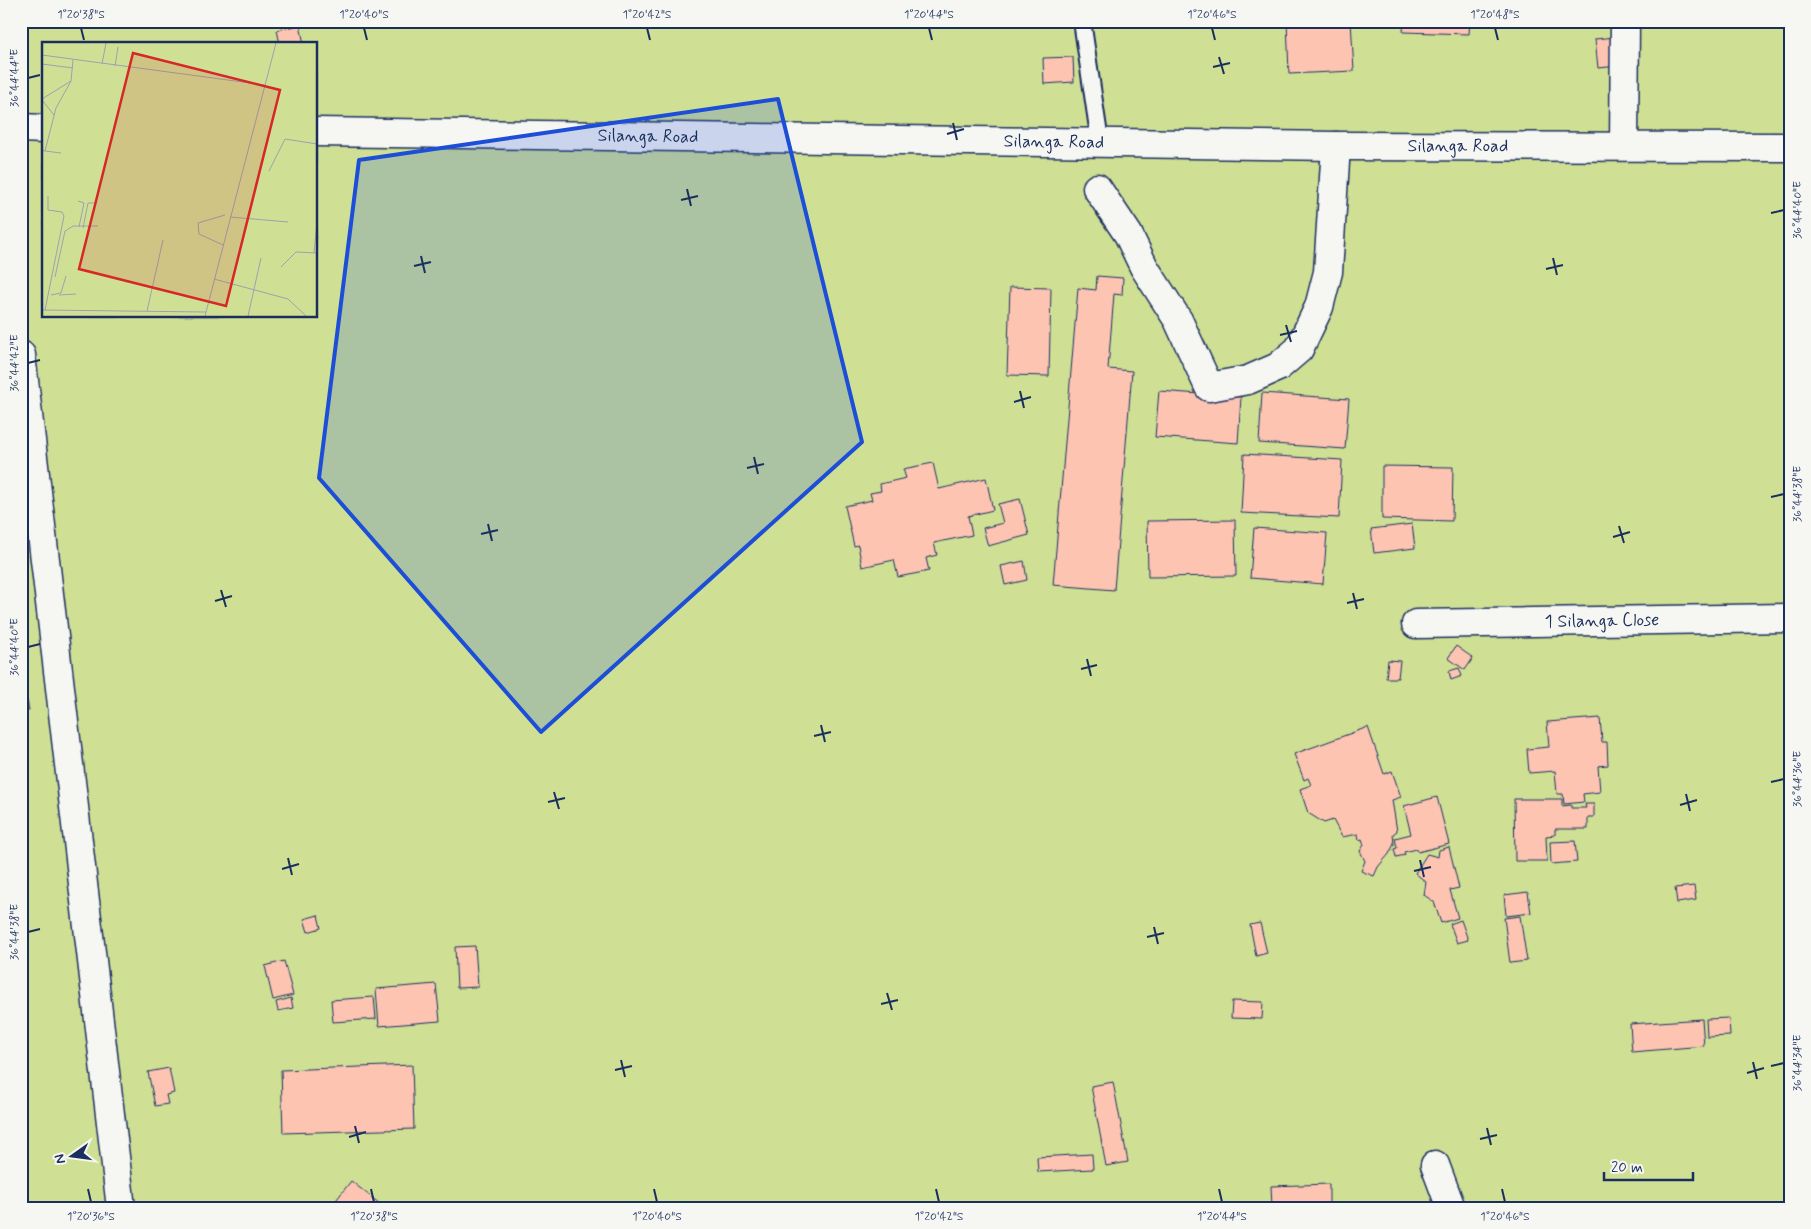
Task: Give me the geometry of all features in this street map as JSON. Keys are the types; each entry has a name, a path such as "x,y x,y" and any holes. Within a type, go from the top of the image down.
{"street":[{"path":"1624,146 1625,21"},
{"path":"21,128 42,129"},
{"name":"Silanga Road","path":"318,132 1336,146 1790,147"},
{"path":"1096,188 1128,234 1144,267 1178,320 1209,387 1248,380 1278,366 1300,349 1319,307 1328,272 1336,146"},
{"path":"21,355 121,1208"},
{"name":"1 Silanga Close","path":"1416,624 1790,618"},
{"path":"1435,1164 1450,1208"}],"lane":[{"path":"1082,21 1100,142"}],"highlighted area":[{"path":"778,99 862,442 541,732 319,478 359,160"}],"green space":[{"path":"21,21 1790,21 1790,1208 21,1208"}],"building":[{"path":"1287,21 1351,21 1354,71 1289,74"},
{"path":"1404,21 1470,21 1469,34 1403,32"},
{"path":"300,25 304,42 280,42 277,30"},
{"path":"1616,37 1619,66 1598,68 1595,39"},
{"path":"1073,57 1074,82 1044,84 1043,58"},
{"path":"1097,276 1123,278 1122,295 1114,294 1108,369 1132,371 1114,590 1053,585 1078,288 1096,290"},
{"path":"1010,287 1051,288 1049,376 1007,375"},
{"path":"1159,391 1241,397 1238,443 1155,437"},
{"path":"1262,393 1349,399 1345,449 1259,443"},
{"path":"1244,454 1342,460 1339,518 1241,513"},
{"path":"933,463 939,489 986,478 993,510 968,516 972,535 934,543 937,555 926,558 929,571 898,577 894,560 862,567 858,545 854,546 845,506 872,500 870,493 881,491 880,484 906,478 903,469"},
{"path":"1382,466 1453,467 1452,521 1382,519"},
{"path":"1020,499 1029,535 988,546 983,528 1003,523 998,504"},
{"path":"1235,520 1236,576 1148,577 1147,521"},
{"path":"1412,524 1415,548 1374,553 1371,529"},
{"path":"1254,528 1327,533 1323,584 1250,578"},
{"path":"1024,561 1027,580 1005,585 1001,566"},
{"path":"1456,646 1473,658 1465,670 1448,658"},
{"path":"1388,660 1400,661 1398,678 1386,678"},
{"path":"1459,668 1462,676 1451,680 1449,671"},
{"path":"21,699 27,700 29,710 21,712"},
{"path":"1600,718 1602,742 1607,742 1608,765 1598,766 1600,792 1583,794 1584,802 1564,804 1563,794 1557,794 1555,771 1529,773 1527,749 1549,747 1547,722"},
{"path":"1368,727 1384,774 1392,771 1401,797 1392,800 1397,831 1393,834 1394,844 1374,876 1361,871 1365,861 1360,851 1364,845 1362,839 1359,840 1358,834 1342,837 1333,820 1324,823 1308,813 1300,789 1311,785 1308,778 1304,780 1294,754"},
{"path":"1437,797 1449,844 1418,852 1417,849 1404,852 1405,855 1396,857 1394,849 1397,848 1395,838 1411,834 1404,806"},
{"path":"1514,799 1562,799 1562,806 1571,805 1571,808 1586,808 1585,804 1594,804 1594,817 1588,817 1588,829 1555,829 1555,835 1546,836 1547,861 1515,861"},
{"path":"1575,841 1577,862 1551,864 1550,842"},
{"path":"1449,847 1459,888 1450,890 1458,918 1441,923 1434,902 1424,895 1426,882 1415,873 1427,854 1438,857 1439,850"},
{"path":"1694,886 1696,900 1677,903 1675,888"},
{"path":"1528,892 1531,913 1506,916 1504,895"},
{"path":"318,915 321,928 308,932 304,919"},
{"path":"1520,916 1527,961 1510,963 1504,918"},
{"path":"1461,920 1468,940 1457,943 1450,924"},
{"path":"1260,923 1267,953 1256,956 1250,925"},
{"path":"475,946 478,987 457,988 455,947"},
{"path":"284,961 293,995 273,1000 265,966"},
{"path":"436,984 440,1021 379,1026 376,989"},
{"path":"374,997 376,1019 333,1022 331,1000"},
{"path":"291,998 293,1008 278,1011 276,1002"},
{"path":"1232,1001 1263,1002 1262,1019 1231,1018"},
{"path":"1729,1018 1730,1036 1707,1037 1706,1019"},
{"path":"1702,1019 1704,1046 1632,1052 1630,1024"},
{"path":"412,1065 414,1129 283,1133 281,1070"},
{"path":"169,1068 174,1093 166,1095 168,1104 155,1106 148,1072"},
{"path":"1113,1082 1128,1162 1106,1166 1091,1086"},
{"path":"1092,1154 1093,1169 1038,1172 1037,1157"},
{"path":"351,1181 385,1208 330,1208"},
{"path":"1329,1184 1329,1208 1272,1208 1271,1186"}]}
